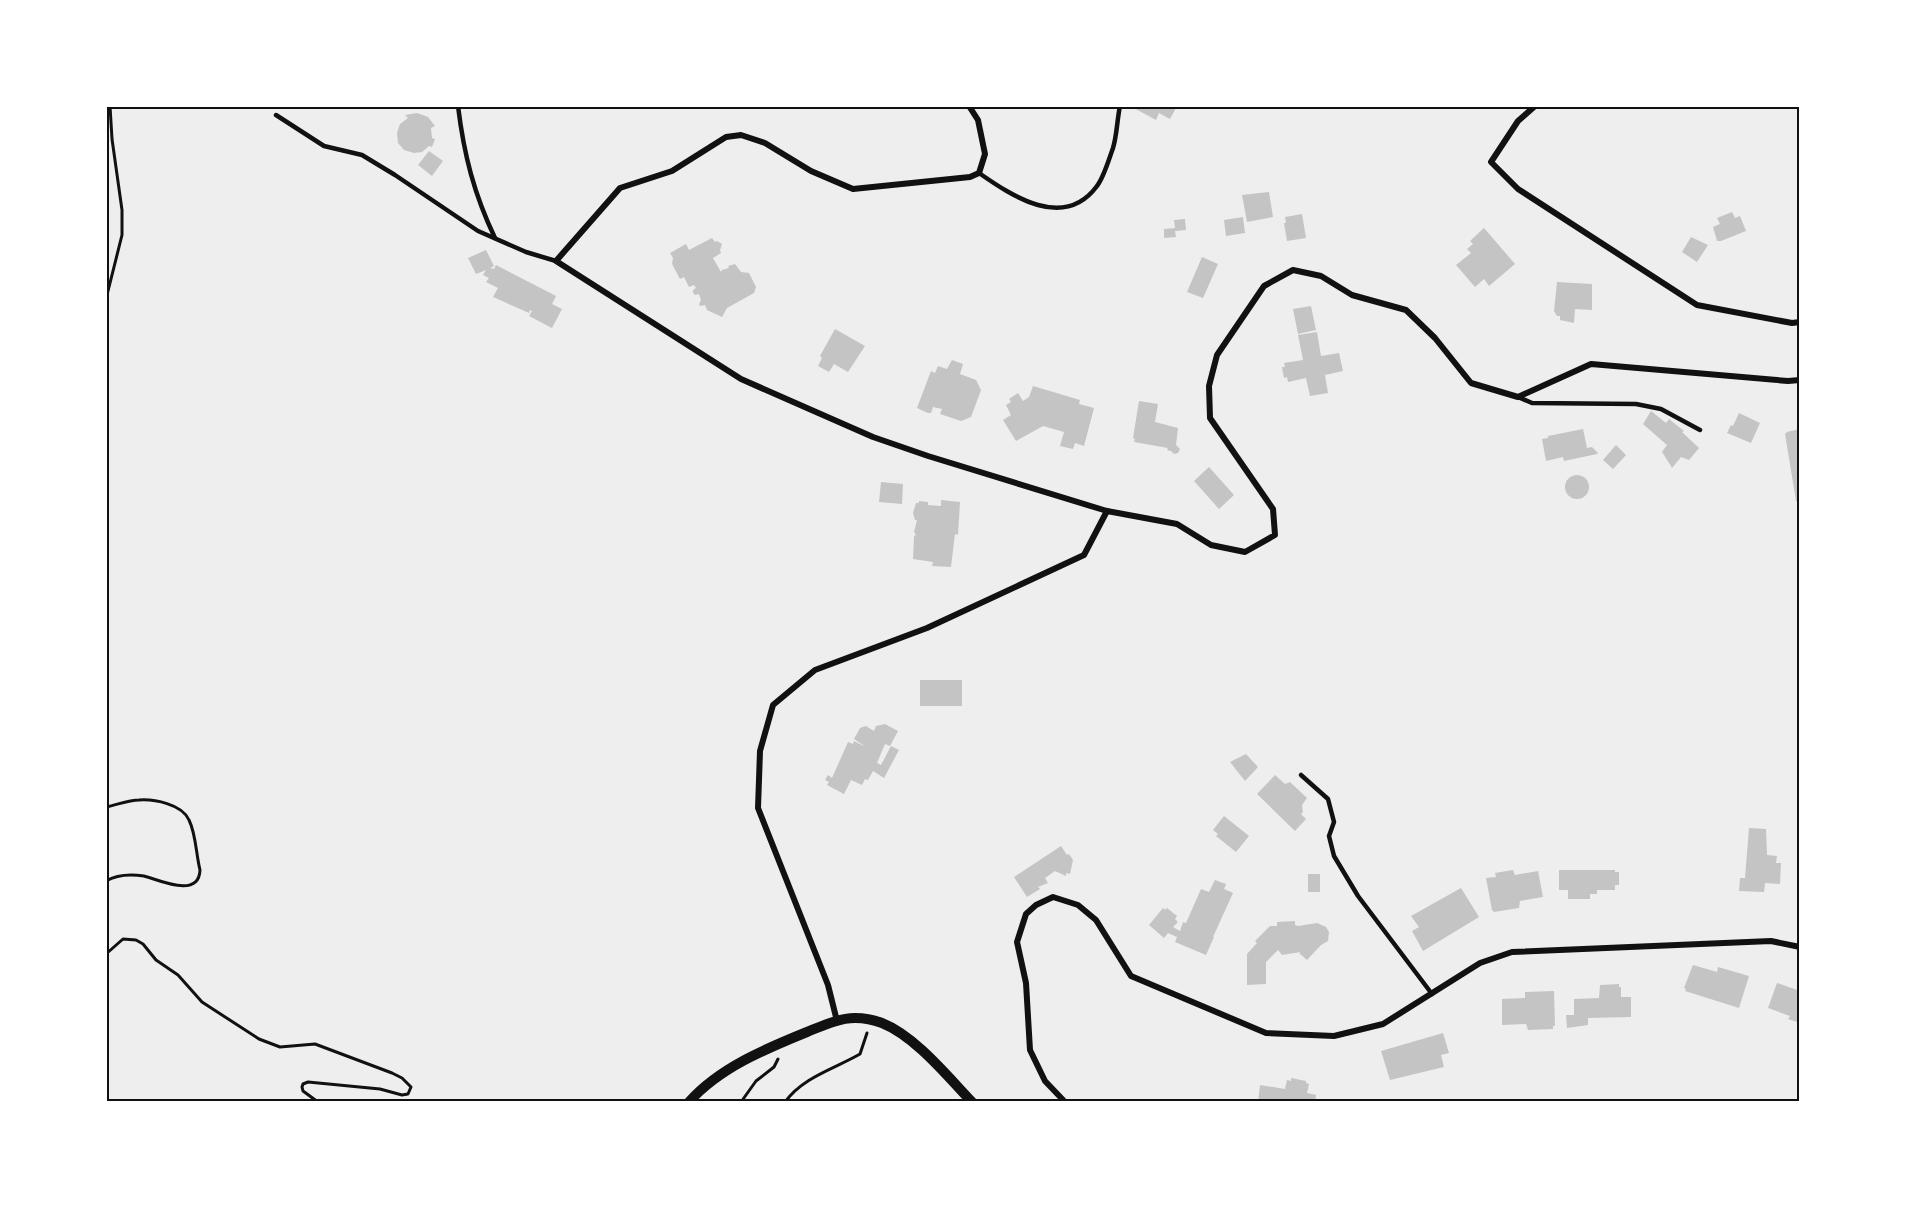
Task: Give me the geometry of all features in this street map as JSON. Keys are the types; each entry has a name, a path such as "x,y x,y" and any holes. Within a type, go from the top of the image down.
{"street":[{"path":"969,106 978,120 985,154 979,173 970,177 853,189 811,171 765,143 741,135 726,137 672,171 620,188 556,261 741,379 873,437 1107,511 1177,524 1211,545 1245,552 1275,535 1274,509 1209,418 1209,386 1217,355 1264,286 1293,270 1321,276 1352,295 1406,310 1435,338 1471,383 1518,397 1591,364 1788,381 1800,380"},
{"path":"1535,106 1518,121 1491,162 1518,189 1697,305 1792,323 1800,322"},
{"path":"837,1021 828,985 758,808 760,751 773,705 815,670 927,628 1084,555 1107,511"},
{"path":"1065,1101 1045,1081 1030,1050 1026,983 1017,942 1026,914 1036,905 1053,897 1078,904 1096,920 1131,976 1266,1033 1277,1034 1334,1036 1383,1024 1480,963 1512,952 1771,941 1800,947"},
{"path":"688,1101 712,1080 776,1045 837,1021 854,1018 885,1024 901,1033 972,1101"}],"lane":[{"path":"458,106 470,176 479,205 495,238"},
{"path":"979,173 1007,193 1044,207 1066,207 1084,199 1098,185 1113,146 1120,106"},
{"path":"276,115 324,146 362,155 467,225 526,252 556,261"},
{"path":"1518,397 1532,404 1636,404 1662,410 1700,430"},
{"path":"1301,775 1328,800 1334,822 1329,836 1334,855 1358,896 1432,994"}],"path":[{"path":"106,299 122,235 110,106"},
{"path":"106,807 148,800 170,805 184,813 189,820 200,876 187,886 168,885 143,876 131,875 106,881"},
{"path":"106,954 123,939 136,940 143,944 156,960 178,975 202,1002 259,1039 280,1047 315,1044 392,1073 402,1078 411,1087 408,1094 402,1095 373,1089 308,1082 303,1084 303,1091 318,1101"},
{"path":"785,1101 792,1093 821,1072 860,1054 871,1020"},
{"path":"741,1101 756,1081 777,1062 776,1045"}],"shaded area":[{"path":"107,107 1799,107 1799,1101 107,1102"}],"building":[{"path":"1130,106 1177,106 1170,119 1159,113 1156,120"},
{"path":"417,113 428,117 435,126 431,128 432,138 435,139 432,147 429,146 422,152 414,153 404,150 398,143 397,133 400,124 408,118 405,115"},
{"path":"429,151 443,161 432,176 418,165"},
{"path":"1269,192 1273,217 1247,222 1242,195"},
{"path":"1732,212 1735,218 1740,216 1746,231 1717,241 1713,227 1720,224 1717,218"},
{"path":"1302,214 1306,238 1287,241 1285,217"},
{"path":"1243,217 1245,233 1226,236 1224,220"},
{"path":"1185,219 1186,230 1175,231 1176,237 1164,238 1164,229 1175,228 1174,220"},
{"path":"1484,228 1515,264 1489,286 1484,279 1475,287 1456,265 1471,253 1467,249 1473,244 1470,241"},
{"path":"1691,237 1708,245 1697,262 1682,252"},
{"path":"712,238 715,242 722,244 721,253 713,258 721,272 735,264 741,272 749,273 756,287 754,293 727,308 722,317 707,310 705,305 700,306 699,294 693,293 696,288 694,285 689,287 684,277 680,279 672,264 673,258 670,253 686,244 689,250"},
{"path":"486,250 494,266 490,268 494,269 496,265 556,296 552,304 562,309 552,328 529,316 532,311 530,310 529,313 493,297 498,288 486,282 489,278 483,275 486,270 476,274 468,258"},
{"path":"1202,257 1218,264 1203,298 1187,292"},
{"path":"1557,282 1592,284 1592,310 1575,309 1574,323 1560,320 1560,316 1557,316 1554,311"},
{"path":"1311,306 1316,330 1298,334 1293,309"},
{"path":"835,329 865,346 848,372 834,364 829,372 818,366 822,358 820,356"},
{"path":"1317,332 1321,356 1339,353 1343,371 1325,375 1328,393 1310,396 1306,378 1288,382 1287,377 1284,378 1282,367 1285,367 1284,363 1303,360 1298,335"},
{"path":"952,360 963,364 960,374 976,380 981,390 971,417 961,421 940,414 942,409 933,407 931,413 928,413 917,408 931,371 935,373 938,366 947,369"},
{"path":"1033,386 1080,400 1079,404 1094,408 1084,446 1075,443 1073,449 1060,446 1064,432 1043,426 1016,441 1003,420 1011,415 1006,405 1011,402 1009,399 1018,393 1023,401 1029,397"},
{"path":"1139,401 1158,404 1155,422 1178,428 1176,445 1180,449 1178,453 1174,454 1167,450 1168,448 1134,442"},
{"path":"1651,411 1666,423 1669,419 1699,448 1689,460 1681,457 1672,468 1662,452 1667,445 1643,424"},
{"path":"1739,413 1760,423 1751,443 1727,433"},
{"path":"1583,429 1587,448 1592,447 1597,454 1564,461 1563,457 1546,461 1542,439"},
{"path":"1800,429 1800,501 1796,501 1785,434"},
{"path":"1616,445 1626,455 1613,469 1603,460"},
{"path":"1209,467 1234,495 1219,509 1194,481"},
{"path":"1577,475 1582,476 1588,482 1588,492 1582,498 1577,499 1572,498 1566,492 1565,487 1566,482 1572,476"},
{"path":"881,482 903,484 902,504 879,502"},
{"path":"941,500 960,502 958,535 955,534 951,567 932,566 933,562 913,559 917,520 913,513 916,503 928,502 928,505 941,506"},
{"path":"920,680 962,680 962,706 920,706"},
{"path":"885,724 898,731 890,746 885,744 877,763 881,765 891,746 899,750 884,778 873,771 862,785 851,780 844,794 827,785 829,782 825,780 828,775 832,778 848,742 853,744 854,741 866,747 854,739 860,728 866,726 874,731 876,726"},
{"path":"1246,754 1258,767 1245,781 1230,762"},
{"path":"1275,775 1285,784 1290,782 1307,798 1302,805 1301,814 1306,819 1295,831 1257,794"},
{"path":"1224,816 1249,836 1236,852 1216,836 1218,834 1213,830"},
{"path":"1749,828 1766,829 1767,855 1777,856 1776,863 1781,863 1780,884 1765,883 1764,892 1739,891 1740,878 1745,878"},
{"path":"1061,846 1073,860 1070,874 1066,873 1066,876 1055,871 1045,878 1048,883 1038,887 1040,889 1027,897 1014,877"},
{"path":"1513,870 1515,875 1538,871 1543,897 1520,901 1519,908 1494,912 1486,878 1496,877 1495,873"},
{"path":"1559,870 1615,870 1619,872 1619,885 1615,885 1615,890 1597,890 1597,894 1590,894 1590,899 1568,899 1568,890 1559,890"},
{"path":"1308,874 1320,874 1320,892 1308,892"},
{"path":"1215,880 1226,884 1224,889 1233,893 1206,955 1175,942 1177,937 1168,933 1164,938 1149,925 1163,908 1165,910 1167,908 1177,916 1175,919 1178,922 1173,927 1180,931 1201,889 1209,892"},
{"path":"1461,888 1479,917 1423,951 1412,931 1419,927 1411,916"},
{"path":"1295,921 1295,925 1298,926 1317,923 1326,927 1329,932 1328,941 1307,960 1299,953 1301,952 1282,955 1278,950 1266,962 1266,984 1247,985 1247,954 1257,943 1255,941 1270,926 1277,926 1277,922"},
{"path":"1693,965 1717,972 1718,967 1749,976 1739,1008 1685,991 1684,988"},
{"path":"1777,983 1800,991 1800,1023 1788,1019 1790,1016 1768,1008"},
{"path":"1619,984 1621,997 1631,997 1631,1017 1588,1018 1588,1025 1567,1028 1566,1015 1574,1015 1574,999 1599,998 1600,985"},
{"path":"1554,991 1555,1026 1553,1029 1528,1030 1526,1024 1502,1025 1502,999 1525,998 1525,992"},
{"path":"1443,1033 1449,1053 1441,1055 1444,1067 1390,1080 1381,1051"},
{"path":"1291,1078 1306,1081 1309,1084 1307,1093 1316,1095 1315,1102 1258,1102 1260,1085 1285,1089 1287,1080 1291,1081"}]}
